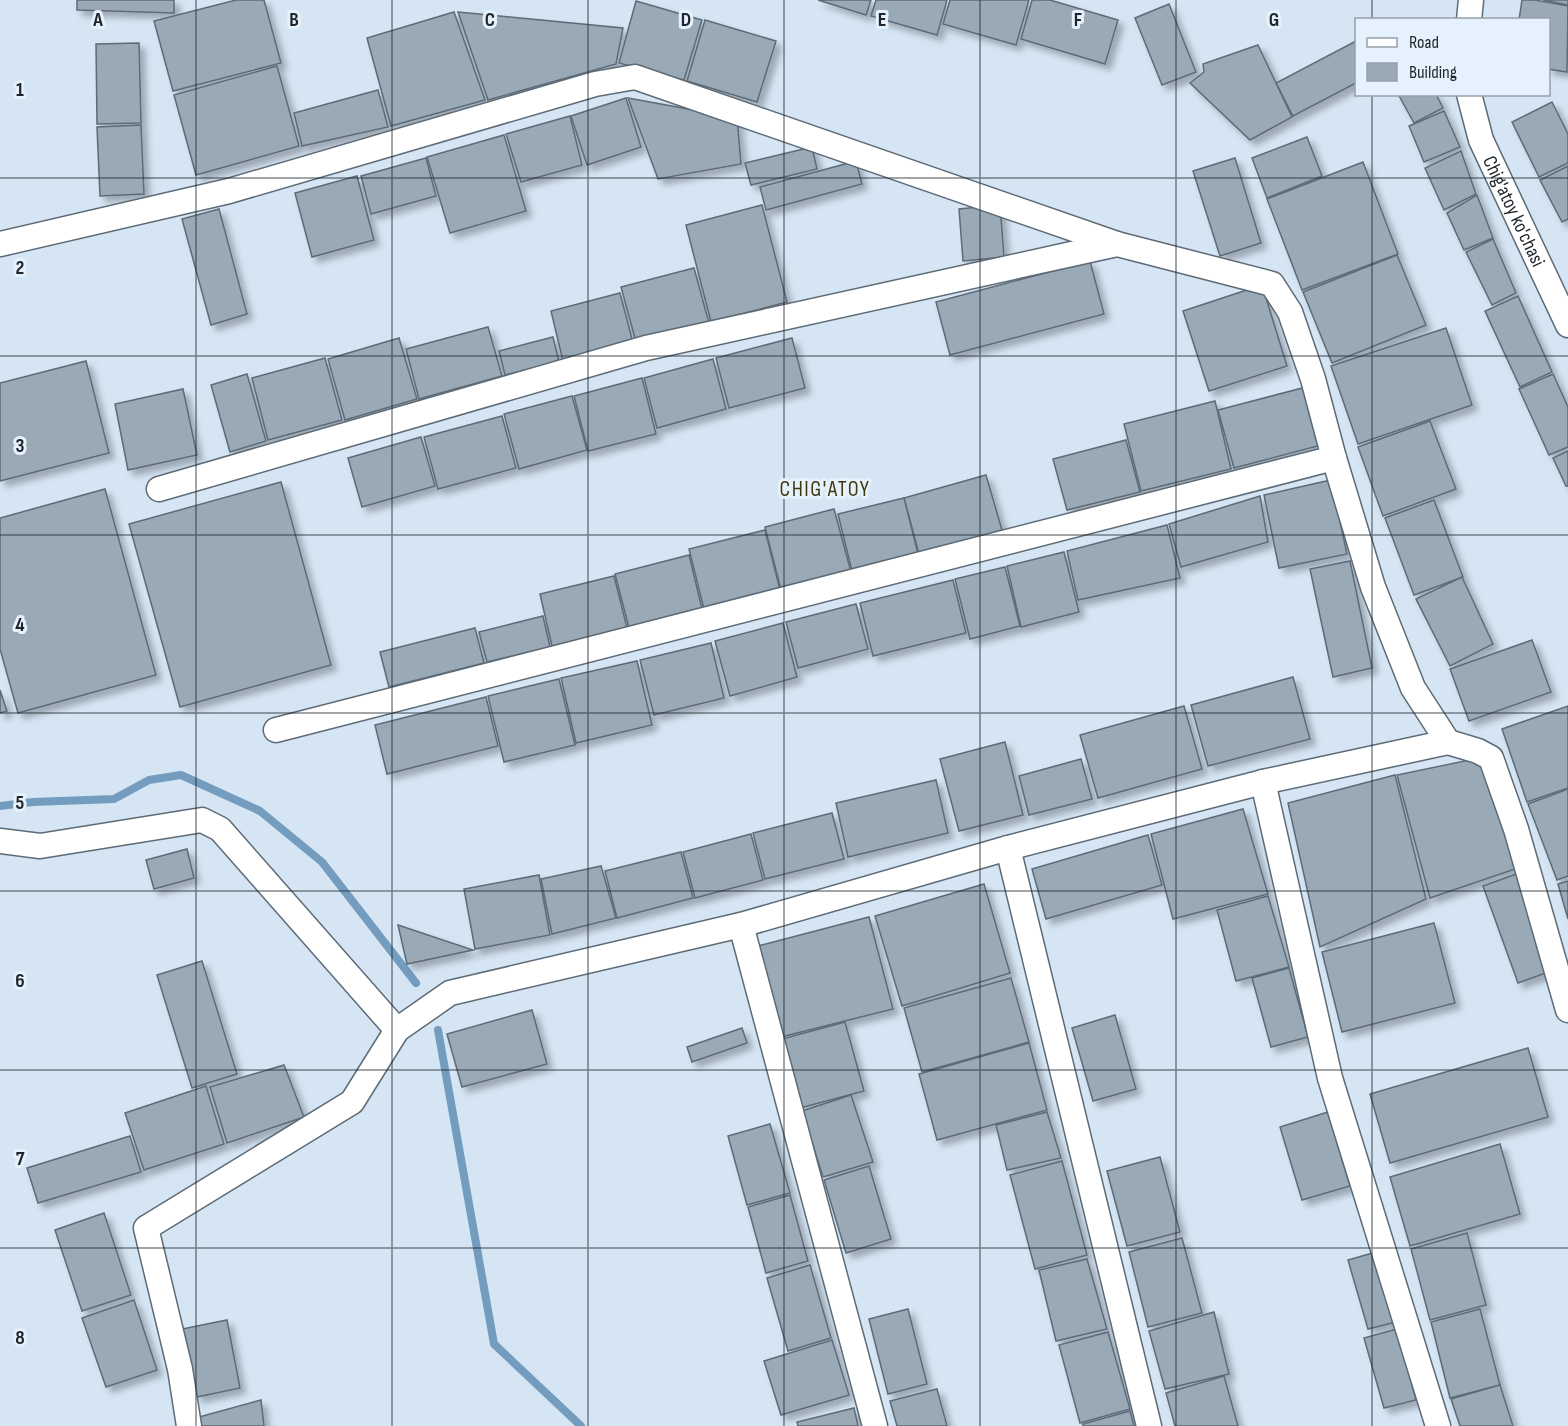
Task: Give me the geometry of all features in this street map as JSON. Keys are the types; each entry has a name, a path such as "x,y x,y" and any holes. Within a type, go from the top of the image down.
{"street":[{"path":"1469,18 1471,0"},
{"path":"0,244 229,191 595,84 635,77 1117,244 1272,284 1290,312 1313,379 1373,587 1413,688 1448,742"},
{"name":"Chig'atoy ko'chasi","path":"1470,96 1481,140 1568,325"},
{"path":"159,489 646,348 1117,244"},
{"path":"276,730 1334,458"},
{"path":"189,1426 180,1369 146,1228 352,1102 397,1030 450,993 741,924 1008,848 1263,782 1448,742 1478,751 1491,758 1516,829 1568,1010"},
{"path":"1263,782 1330,1078 1438,1426"},
{"path":"0,841 40,846 202,820 220,829 397,1030"},
{"path":"1008,848 1149,1426"},
{"path":"741,924 875,1426"}],"building":[{"path":"77,0 174,0 174,13 77,10"},
{"path":"236,0 264,0 281,63 173,91 154,21"},
{"path":"818,0 871,0 866,15"},
{"path":"876,0 947,0 937,35 871,16"},
{"path":"950,0 1029,0 1016,45 943,24"},
{"path":"1032,0 1050,0 1118,20 1105,64 1021,39"},
{"path":"1522,0 1568,6 1567,72 1550,69 1550,18 1519,18"},
{"path":"1543,0 1568,0 1568,5"},
{"path":"636,1 702,20 684,80 619,63"},
{"path":"1169,4 1196,72 1162,85 1135,18"},
{"path":"454,12 485,100 391,126 367,38"},
{"path":"458,12 623,28 616,64 488,100"},
{"path":"705,20 776,41 757,102 687,81"},
{"path":"1355,42 1355,84 1293,116 1276,83"},
{"path":"139,43 141,123 97,124 96,44"},
{"path":"1258,45 1292,117 1250,140 1190,83 1204,72 1203,64"},
{"path":"277,66 299,146 196,175 174,95"},
{"path":"378,90 388,127 302,146 294,113"},
{"path":"1399,96 1437,96 1443,108 1414,123"},
{"path":"626,98 641,147 587,165 571,116"},
{"path":"628,98 737,118 741,164 658,179"},
{"path":"1552,102 1568,134 1568,163 1539,177 1512,122"},
{"path":"1444,111 1460,147 1424,162 1409,126"},
{"path":"570,116 582,165 521,182 506,134"},
{"path":"141,125 144,194 100,196 97,127"},
{"path":"504,135 526,211 450,233 427,157"},
{"path":"1307,137 1322,176 1267,198 1252,158"},
{"path":"812,147 817,169 751,185 745,163"},
{"path":"1461,151 1476,194 1444,210 1425,168"},
{"path":"426,158 436,196 371,214 361,176"},
{"path":"1235,158 1261,243 1220,256 1193,171"},
{"path":"856,161 862,184 766,210 760,187"},
{"path":"1363,162 1398,254 1302,290 1267,199"},
{"path":"1568,166 1568,219 1562,222 1540,180"},
{"path":"357,176 374,240 312,257 295,193"},
{"path":"1477,195 1493,238 1464,250 1447,213"},
{"path":"762,205 787,302 711,322 686,225"},
{"path":"1000,205 1004,257 963,261 959,209"},
{"path":"219,209 247,314 211,325 182,219"},
{"path":"1493,239 1516,293 1492,305 1466,252"},
{"path":"1397,255 1426,325 1332,363 1303,292"},
{"path":"1090,261 1104,314 950,355 936,302"},
{"path":"694,268 709,323 636,342 621,287"},
{"path":"1262,285 1287,366 1209,391 1183,311"},
{"path":"620,293 633,343 563,361 551,311"},
{"path":"1518,296 1552,372 1520,387 1485,311"},
{"path":"488,327 502,376 419,399 406,349"},
{"path":"1446,328 1472,405 1358,444 1331,366"},
{"path":"553,337 559,362 505,375 499,351"},
{"path":"399,338 417,399 345,420 328,359"},
{"path":"792,338 805,388 729,408 716,358"},
{"path":"325,358 342,420 268,440 252,378"},
{"path":"713,359 726,409 657,428 644,378"},
{"path":"86,361 109,453 0,481 0,383"},
{"path":"247,374 266,441 230,452 211,385"},
{"path":"1553,374 1568,407 1568,447 1549,455 1519,389"},
{"path":"642,378 656,434 588,451 574,396"},
{"path":"1310,386 1325,444 1234,468 1218,410"},
{"path":"183,389 197,455 128,470 115,404"},
{"path":"572,396 587,450 519,469 504,414"},
{"path":"1215,401 1231,469 1141,491 1124,424"},
{"path":"502,416 516,468 438,489 424,437"},
{"path":"1430,421 1456,489 1383,516 1358,447"},
{"path":"421,437 435,486 362,507 348,458"},
{"path":"1126,440 1140,492 1067,510 1053,459"},
{"path":"1568,451 1568,486 1566,486 1553,458"},
{"path":"986,475 1002,530 919,554 904,498"},
{"path":"1331,480 1347,554 1279,568 1264,495"},
{"path":"281,482 331,665 180,707 129,524"},
{"path":"105,489 156,675 18,713 0,649 0,518"},
{"path":"1260,496 1268,542 1181,567 1169,524"},
{"path":"904,498 918,554 852,571 838,514"},
{"path":"1434,500 1463,577 1414,595 1385,518"},
{"path":"834,509 851,572 781,590 765,527"},
{"path":"1167,525 1180,578 1078,600 1067,551"},
{"path":"765,530 780,590 704,609 689,549"},
{"path":"1064,552 1079,612 1021,627 1007,566"},
{"path":"689,555 702,609 629,628 615,574"},
{"path":"1350,561 1372,668 1333,677 1310,569"},
{"path":"1005,567 1020,626 970,639 955,579"},
{"path":"614,576 627,628 552,646 540,594"},
{"path":"1462,577 1493,644 1450,666 1416,599"},
{"path":"953,580 966,633 873,656 860,603"},
{"path":"856,604 868,649 798,668 786,622"},
{"path":"543,616 550,647 487,662 479,632"},
{"path":"783,623 797,677 730,696 715,641"},
{"path":"475,628 484,663 389,687 380,652"},
{"path":"1532,640 1551,692 1469,721 1450,669"},
{"path":"711,643 724,698 654,715 640,660"},
{"path":"637,661 652,725 576,743 561,678"},
{"path":"1293,677 1310,739 1208,766 1191,705"},
{"path":"559,679 575,745 504,762 488,696"},
{"path":"0,690 7,711 0,713"},
{"path":"486,697 498,746 387,774 375,725"},
{"path":"1184,706 1202,769 1098,798 1080,735"},
{"path":"1568,706 1568,788 1527,802 1502,729"},
{"path":"1005,742 1023,815 959,831 940,759"},
{"path":"1479,758 1518,868 1430,898 1397,775"},
{"path":"1081,759 1092,799 1029,815 1019,776"},
{"path":"1395,775 1426,899 1320,947 1288,803"},
{"path":"936,780 948,833 848,857 836,803"},
{"path":"1568,789 1568,876 1557,880 1528,804"},
{"path":"1243,809 1268,894 1173,919 1151,834"},
{"path":"832,813 844,859 765,879 753,833"},
{"path":"751,834 763,880 695,898 683,852"},
{"path":"1148,835 1162,885 1046,919 1032,869"},
{"path":"187,849 194,878 154,889 146,860"},
{"path":"681,852 693,898 617,918 605,871"},
{"path":"601,866 616,918 552,934 541,879"},
{"path":"1519,873 1554,970 1518,983 1483,886"},
{"path":"539,875 550,935 475,949 464,889"},
{"path":"1568,881 1568,919 1558,884"},
{"path":"984,884 1010,973 902,1006 875,916"},
{"path":"1268,896 1289,967 1236,981 1217,910"},
{"path":"869,917 893,1009 781,1037 758,946"},
{"path":"1434,923 1455,1003 1342,1032 1322,952"},
{"path":"398,925 473,950 407,964"},
{"path":"202,961 237,1074 192,1088 157,975"},
{"path":"1289,968 1308,1037 1271,1047 1252,978"},
{"path":"1011,978 1029,1042 922,1072 904,1008"},
{"path":"532,1010 547,1064 462,1087 447,1034"},
{"path":"1115,1015 1136,1089 1093,1101 1072,1028"},
{"path":"845,1022 864,1091 800,1108 782,1039"},
{"path":"742,1028 747,1043 692,1062 687,1047"},
{"path":"1029,1043 1047,1110 937,1140 919,1074"},
{"path":"1528,1048 1548,1117 1390,1163 1370,1094"},
{"path":"284,1065 304,1117 227,1143 210,1087"},
{"path":"206,1086 224,1144 144,1170 125,1113"},
{"path":"851,1095 873,1162 823,1177 802,1111"},
{"path":"1047,1112 1061,1158 1007,1170 996,1125"},
{"path":"1328,1112 1350,1186 1302,1200 1280,1127"},
{"path":"770,1124 790,1193 747,1205 728,1136"},
{"path":"130,1136 141,1172 38,1203 27,1168"},
{"path":"1500,1144 1520,1214 1410,1246 1390,1177"},
{"path":"1160,1157 1180,1232 1127,1246 1107,1171"},
{"path":"1062,1161 1087,1255 1035,1269 1010,1175"},
{"path":"869,1166 891,1239 846,1253 824,1180"},
{"path":"790,1195 808,1261 766,1273 748,1207"},
{"path":"104,1213 131,1295 82,1311 55,1230"},
{"path":"1467,1233 1486,1305 1430,1320 1411,1249"},
{"path":"1182,1238 1202,1313 1148,1327 1129,1252"},
{"path":"1376,1252 1396,1322 1368,1329 1348,1260"},
{"path":"1087,1259 1107,1329 1056,1341 1039,1270"},
{"path":"810,1265 831,1338 788,1351 767,1278"},
{"path":"134,1300 157,1370 106,1387 82,1318"},
{"path":"908,1309 927,1384 888,1394 869,1319"},
{"path":"1480,1309 1500,1385 1450,1398 1431,1322"},
{"path":"1214,1312 1229,1374 1165,1389 1149,1331"},
{"path":"227,1320 240,1388 197,1397 182,1329"},
{"path":"1397,1329 1416,1400 1384,1408 1364,1338"},
{"path":"1108,1332 1130,1409 1080,1423 1059,1345"},
{"path":"832,1340 849,1395 781,1415 764,1361"},
{"path":"1224,1376 1238,1426 1175,1426 1166,1393"},
{"path":"1500,1385 1513,1426 1460,1426 1451,1399"},
{"path":"937,1389 947,1426 897,1426 890,1401"},
{"path":"261,1400 264,1426 201,1426 199,1417"},
{"path":"854,1408 858,1426 798,1426 797,1422"},
{"path":"1130,1411 1134,1426 1083,1426 1083,1424"}],"waterway":[{"path":"0,806 33,802 114,799 149,780 181,775 260,811 322,862 416,983"},
{"path":"438,1030 494,1344 581,1426"}],"district":[{"name":"CHIG'ATOY","path":"825,488"}]}
